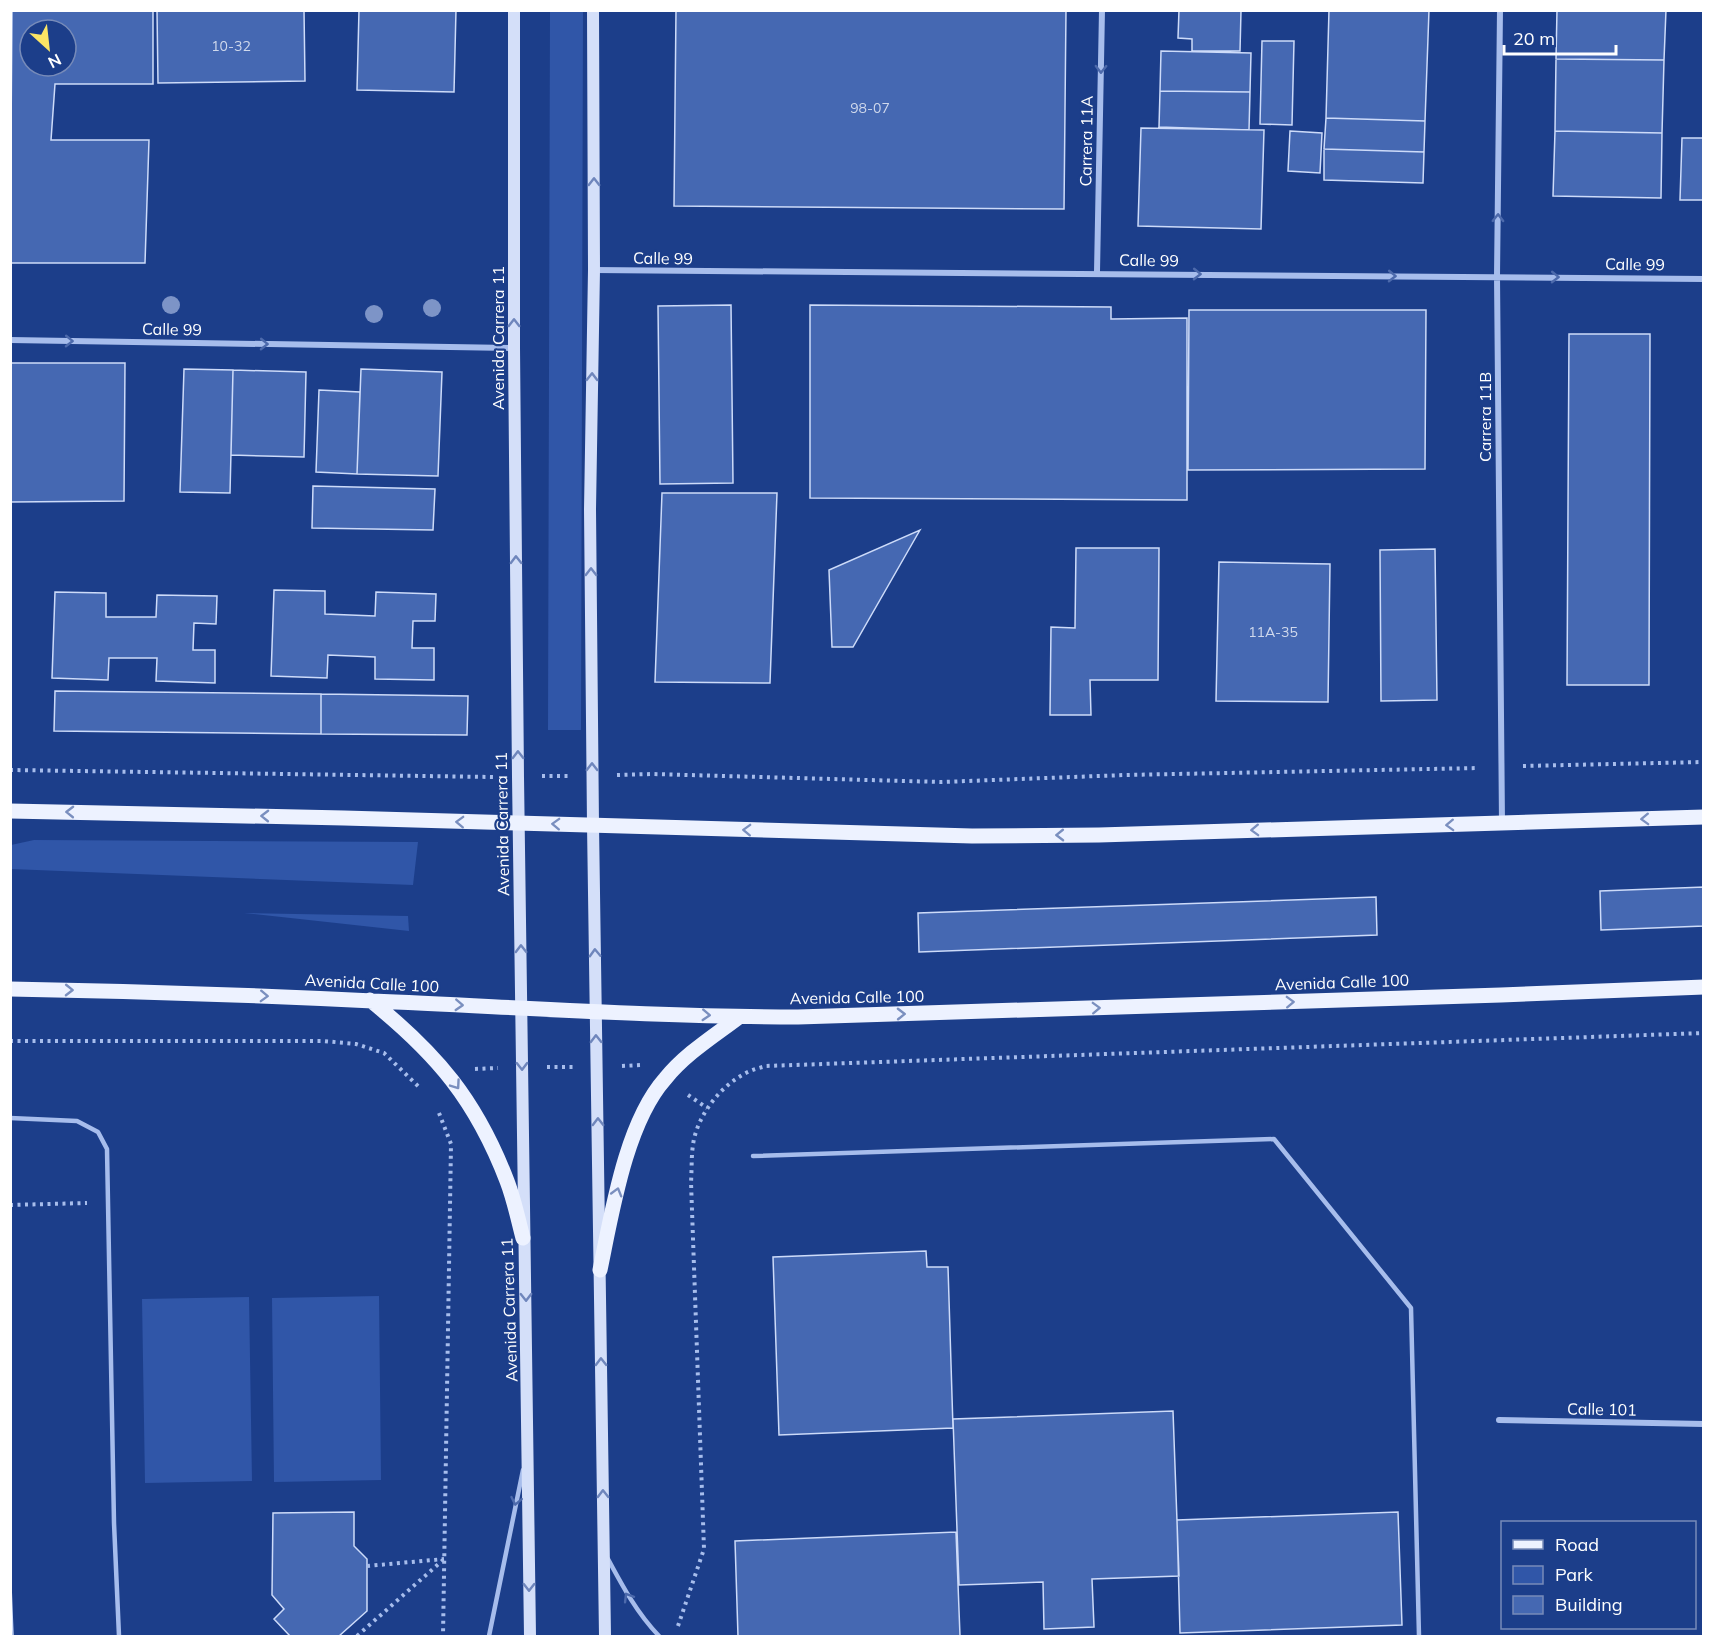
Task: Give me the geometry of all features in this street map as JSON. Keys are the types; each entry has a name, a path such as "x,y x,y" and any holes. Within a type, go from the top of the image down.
{"main road":[{"name":"Avenida Carrera 11","path":"514,10 518,777 530,1636"},
{"path":"593,10 594,270 590,510 605,1636"},
{"path":"10,811 972,836 1100,835 1704,817"},
{"name":"Avenida Calle 100","path":"10,989 173,992 739,1017 955,1013 1704,987"},
{"path":"370,1000 429,1052 467,1101 485,1130 508,1183 523,1238"},
{"path":"600,1270 614,1205 633,1137 645,1107 665,1078 694,1051 739,1017"}],"street":[{"name":"Carrera 11A","path":"1097,273 1102,10"},
{"name":"Carrera 11B","path":"1500,10 1497,276 1502,823"},
{"name":"Calle 99","path":"594,270 1704,279"},
{"name":"Calle 99","path":"10,340 514,348"},
{"name":"Calle 101","path":"1499,1420 1704,1424"}],"lane":[{"path":"10,1118 77,1120 98,1132 107,1149 114,1511 119,1636"},
{"path":"753,1156 1274,1139 1411,1308 1419,1636"},
{"path":"489,1636 528,1444"},
{"path":"604,1553 628,1597 642,1618 659,1636"}],"path":[{"path":"10,770 518,777 652,774 941,782 1125,775 1704,762"},
{"path":"674,1636 704,1549 691,1182 693,1141 707,1108 725,1088 744,1074 766,1066 1704,1033"},
{"path":"10,1041 323,1041 356,1044 384,1053 423,1092"},
{"path":"471,1069 646,1065"},
{"path":"435,1107 452,1144 443,1636"},
{"path":"367,1566 444,1559"},
{"path":"357,1636 444,1559"}],"green space":[{"path":"583,10 581,730 548,730 550,11"},
{"path":"34,840 418,842 413,885 11,869 11,845"},
{"path":"244,913 408,916 409,931"},
{"path":"379,1296 381,1480 274,1482 272,1298"},
{"path":"249,1297 252,1481 145,1483 142,1299"}],"building":[{"path":"12,10 153,10 153,84 55,84 51,140 149,140 145,263 10,263"},
{"path":"157,10 304,10 305,81 158,83"},
{"path":"359,10 456,10 454,92 357,90"},
{"path":"676,10 1066,10 1064,209 674,206"},
{"path":"1179,10 1274,10 1241,11 1240,51 1192,51 1192,39 1178,38"},
{"path":"1329,10 1429,10 1425,121 1326,118"},
{"path":"1557,10 1666,10 1664,60 1556,59"},
{"path":"1262,41 1294,41 1292,125 1260,124"},
{"path":"1161,51 1251,53 1250,92 1160,91"},
{"path":"1556,59 1664,60 1662,133 1555,131"},
{"path":"1160,91 1250,92 1249,130 1159,127"},
{"path":"1326,118 1425,121 1424,152 1324,149"},
{"path":"1141,128 1264,130 1261,229 1138,226"},
{"path":"1290,131 1322,133 1320,173 1288,171"},
{"path":"1555,131 1662,133 1661,198 1553,196"},
{"path":"1682,138 1704,138 1704,200 1680,200"},
{"path":"1324,149 1424,152 1423,183 1324,180"},
{"path":"731,305 733,483 660,484 658,306"},
{"path":"810,305 1111,307 1111,319 1187,318 1187,500 810,498"},
{"path":"1189,310 1426,310 1425,469 1188,470"},
{"path":"1569,334 1650,334 1649,685 1567,685"},
{"path":"11,363 125,363 124,501 11,502"},
{"path":"184,369 233,370 230,493 180,492"},
{"path":"361,369 442,372 438,476 357,474"},
{"path":"233,370 306,372 304,457 231,455"},
{"path":"319,390 360,392 357,474 316,472"},
{"path":"313,486 435,489 433,530 312,528"},
{"path":"662,493 777,493 770,683 655,682"},
{"path":"920,530 853,647 832,647 829,570"},
{"path":"1076,548 1159,548 1158,680 1090,680 1091,715 1050,715 1051,627 1075,628"},
{"path":"1435,549 1437,700 1381,701 1380,550"},
{"path":"1219,562 1330,564 1328,702 1216,701"},
{"path":"274,590 325,591 325,614 375,616 376,592 436,594 435,621 413,621 412,648 434,648 434,680 375,679 375,657 328,655 327,678 271,676"},
{"path":"55,592 106,593 106,617 156,617 157,595 217,596 216,624 194,623 193,650 215,650 215,683 156,681 157,658 109,658 108,680 52,678"},
{"path":"55,691 321,694 321,734 54,731"},
{"path":"321,694 468,696 467,735 321,734"},
{"path":"1704,887 1704,926 1601,930 1600,891"},
{"path":"1376,897 1377,935 919,952 918,913"},
{"path":"926,1251 927,1267 948,1267 953,1428 779,1435 773,1257"},
{"path":"1173,1411 1179,1576 1092,1579 1094,1627 1044,1629 1043,1582 959,1585 953,1419"},
{"path":"354,1512 354,1546 367,1559 367,1611 339,1636 290,1636 274,1619 284,1609 272,1595 273,1513"},
{"path":"1398,1512 1402,1625 1180,1633 1177,1520"},
{"path":"956,1532 960,1636 738,1636 735,1541"},
{"path":"10,1561 13,1636 10,1636"}]}
